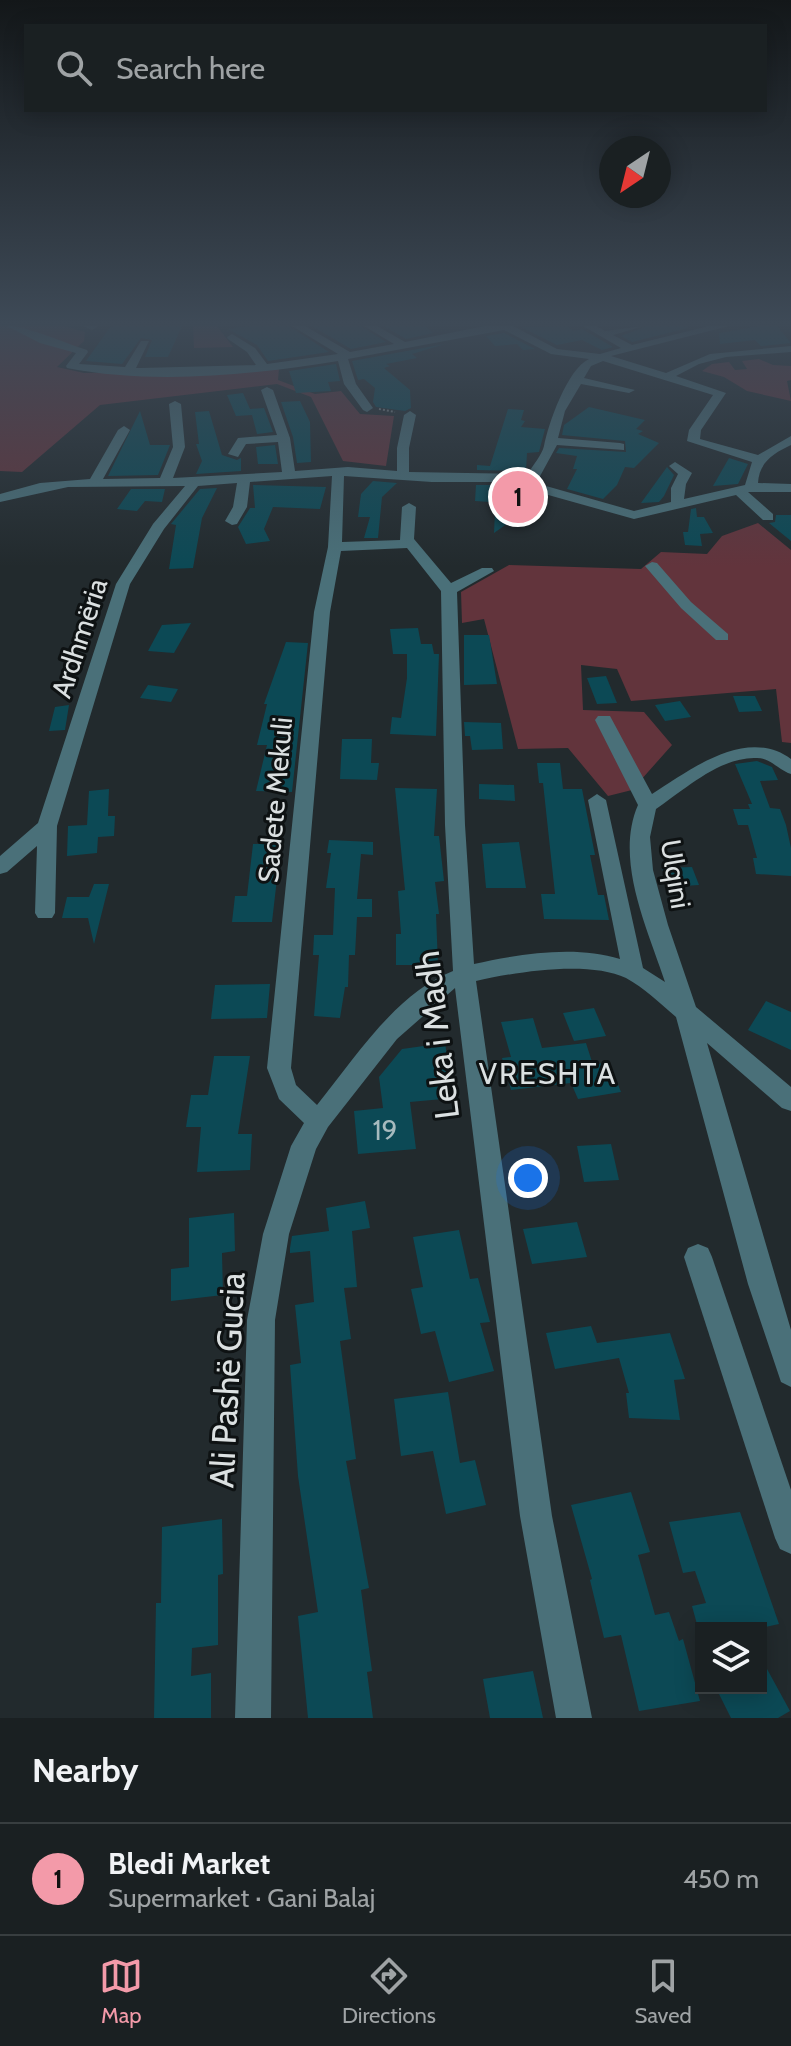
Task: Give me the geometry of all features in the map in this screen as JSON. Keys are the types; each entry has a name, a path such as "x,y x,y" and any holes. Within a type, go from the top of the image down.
{"street":[{"path":"165,483 179,447 175,406"},
{"path":"273,406 284,438 289,477"},
{"path":"536,483 562,406"},
{"path":"711,406 695,430 693,441 761,460"},
{"path":"403,476 403,448 410,415"},
{"path":"95,481 124,430"},
{"path":"234,454 242,441 284,438"},
{"path":"745,489 765,454 791,440"},
{"path":"549,441 620,447"},
{"path":"675,466 686,473 680,478 676,500 679,505"},
{"path":"0,498 40,487 95,481 194,483 342,471 536,483 634,515 745,489 791,488"},
{"name":"Sadete Mekuli","path":"319,1120 289,1097 281,1083 279,1068 317,658 322,612 335,547 338,476 342,471"},
{"path":"232,521 240,507 244,480"},
{"name":"Ardhmëria","path":"45,913 47,826 123,584 158,527 194,483"},
{"path":"745,489 768,517"},
{"path":"409,507 407,540 449,590 487,571"},
{"path":"335,547 411,544"},
{"path":"652,566 686,605 722,637"},
{"name":"Leka i Madh","path":"449,590 455,825 464,975 536,1516 574,1718"},
{"path":"604,720 648,805"},
{"name":"Ulqini","path":"790,1366 750,1246 687,1015 660,941 642,867 641,825 648,805 722,760 742,753 773,755 791,768"},
{"path":"597,800 633,972"},
{"path":"0,867 47,826"},
{"name":"Ali Pashë Gucia","path":"253,1718 261,1320 283,1207 304,1146 319,1120 361,1066 417,1004 440,985 464,975 503,966 574,961 612,965 633,972 659,989 791,1101"},
{"path":"698,1257 791,1538"}],"path":[{"path":"367,408 410,415"}],"shaded area":[{"path":"0,406 99,406 22,472 0,471"},
{"path":"316,406 354,406 360,414 394,416 386,466 343,461"},
{"path":"758,523 791,550 791,743 782,742 776,689 631,701 617,669 581,665 583,710 644,712 672,745 632,790 608,796 568,748 518,749 484,619 462,623 461,592 509,565 641,569 661,552 707,554 722,536"}],"building":[{"path":"232,406 264,408 273,432 257,434 252,415 236,416"},
{"path":"282,406 302,406 310,422 311,462 297,463 293,437"},
{"path":"411,406 411,408 405,411 376,407"},
{"path":"589,407 645,420 636,429 643,431 638,434 659,443 634,468 625,467 617,485 603,499 567,489 577,469 573,469 577,456 556,453 559,448 626,452 625,441 562,435 564,425"},
{"path":"508,409 524,410 521,420 525,421 521,427 545,429 539,452 527,453 526,471 477,470 477,465 490,466"},
{"path":"140,411 150,445 170,445 158,475 108,476"},
{"path":"209,411 222,455 237,460 241,458 241,471 196,474 202,461 196,444 199,444 195,412"},
{"path":"275,445 278,464 258,464 256,447"},
{"path":"729,458 748,464 738,484 713,486"},
{"path":"667,467 674,475 664,496 659,502 641,503"},
{"path":"373,481 397,483 382,497 378,538 364,538 370,517 358,517 361,494"},
{"path":"253,485 326,487 320,509 273,507 264,529 270,541 246,544 238,527 250,508 255,508"},
{"path":"476,485 529,485 529,502 519,502 518,516 494,533 495,511 506,503 475,501"},
{"path":"217,488 202,518 193,568 169,569 176,525 171,524 200,489"},
{"path":"131,489 165,489 162,502 145,501 137,511 117,509"},
{"path":"696,508 697,517 704,517 713,533 700,534 702,546 685,545 683,532 688,532 691,509"},
{"path":"776,515 791,515 791,541 769,523 775,522"},
{"path":"191,623 174,653 148,651 162,625"},
{"path":"418,628 421,644 432,644 434,654 439,654 436,736 390,734 392,717 401,718 407,654 393,654 390,629"},
{"path":"464,635 489,635 497,684 464,685"},
{"path":"286,642 308,643 292,792 256,791 267,745 257,745 267,704 264,704"},
{"path":"606,676 617,703 597,704 587,678"},
{"path":"148,685 178,689 171,702 140,698"},
{"path":"733,696 755,696 762,711 739,712"},
{"path":"680,701 691,717 665,721 655,705"},
{"path":"69,705 65,730 49,731 55,707"},
{"path":"464,722 501,723 503,749 472,750 470,736 465,736"},
{"path":"342,739 372,739 371,763 379,763 377,780 340,779"},
{"path":"757,761 772,767 778,780 760,781 770,808 780,809 786,825 791,848 791,876 756,874 753,858 757,858 748,825 738,825 733,809 750,809 748,804 752,804 735,764"},
{"path":"537,763 560,763 563,789 582,789 595,855 590,855 598,895 604,895 609,920 544,919 541,894 555,894 543,783 539,783"},
{"path":"479,784 514,785 515,801 479,799"},
{"path":"395,788 437,789 434,836 439,836 444,881 435,882 439,914 436,914 438,965 396,965 396,934 401,934 398,891 405,890"},
{"path":"109,789 108,816 115,816 114,836 98,837 97,853 67,856 68,826 87,825 89,791"},
{"path":"329,840 373,842 373,855 361,854 357,899 372,899 372,917 357,917 355,955 349,955 348,987 345,987 340,1018 314,1016 319,955 313,955 314,935 333,935 335,888 326,888 331,853 327,853"},
{"path":"519,842 526,888 486,888 482,844"},
{"path":"253,844 281,844 272,922 232,922 235,896 247,896"},
{"path":"692,867 699,885 668,887 662,868"},
{"path":"94,884 109,884 94,944 88,918 62,918 67,897 89,897"},
{"path":"270,984 267,1018 211,1019 215,985"},
{"path":"766,1001 791,1012 791,1050 748,1030"},
{"path":"594,1008 606,1036 574,1041 563,1013"},
{"path":"533,1018 542,1048 586,1043 593,1065 609,1062 621,1092 578,1099 571,1083 511,1090 502,1058 511,1057 501,1022"},
{"path":"445,1043 454,1098 410,1102 416,1149 358,1154 354,1111 383,1108 379,1077 402,1049"},
{"path":"214,1056 250,1056 238,1134 252,1134 250,1170 197,1172 201,1127 186,1127 191,1095 208,1095"},
{"path":"611,1144 619,1180 584,1182 577,1146"},
{"path":"365,1201 370,1228 352,1231 357,1287 344,1288 351,1339 340,1341 356,1459 346,1461 369,1588 361,1590 372,1671 367,1672 373,1718 308,1718 298,1616 318,1612 298,1476 290,1365 301,1363 295,1305 314,1302 310,1251 290,1253 290,1248 292,1236 329,1231 326,1208"},
{"path":"234,1213 235,1251 222,1253 223,1295 171,1301 171,1269 189,1267 189,1218"},
{"path":"577,1222 587,1257 532,1264 523,1229"},
{"path":"459,1230 470,1279 478,1278 490,1322 480,1323 494,1371 449,1382 435,1331 421,1334 411,1289 423,1287 413,1237"},
{"path":"591,1326 597,1343 670,1333 685,1379 674,1380 680,1420 629,1418 626,1393 629,1393 619,1358 555,1369 546,1333"},
{"path":"448,1392 460,1463 475,1460 486,1505 446,1514 433,1451 401,1456 394,1399"},
{"path":"631,1492 650,1552 638,1555 655,1615 669,1612 679,1641 683,1639 695,1694 698,1694 700,1701 639,1711 621,1635 604,1638 592,1579 571,1505"},
{"path":"740,1512 779,1624 767,1627 767,1622 696,1622 692,1606 706,1603 695,1571 683,1573 669,1522"},
{"path":"222,1519 223,1574 218,1575 218,1645 192,1648 191,1676 211,1673 211,1718 154,1718 156,1603 161,1603 162,1527"},
{"path":"767,1669 790,1711 778,1718 731,1718 719,1694 767,1694"},
{"path":"533,1671 543,1718 490,1718 483,1679"}],"place":[{"name":"Bledi Market","path":"518,497"}],"district":[{"name":"VRESHTA","path":"548,1073"}]}
